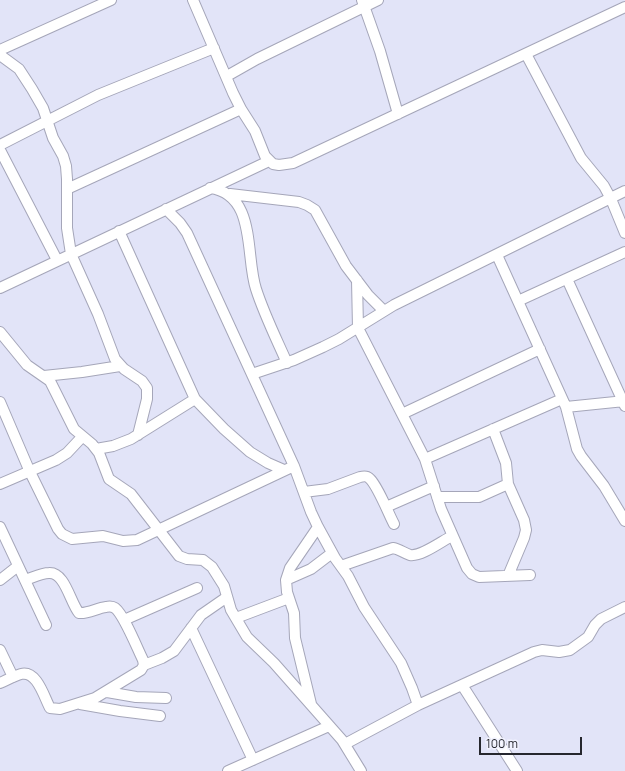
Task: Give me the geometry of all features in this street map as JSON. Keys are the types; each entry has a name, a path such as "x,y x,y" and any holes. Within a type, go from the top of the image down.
{"street":[{"path":"0,50 93,4 111,0"},
{"path":"192,0 241,109 255,131 265,156 269,161 279,165 293,163 625,7"},
{"path":"227,76 363,3 378,0"},
{"path":"363,3 380,51 398,114"},
{"path":"0,145 47,120 98,96 214,48"},
{"path":"526,54 581,158 604,186 611,198 625,233"},
{"path":"0,55 18,69 25,77 41,104 53,138 63,156 66,166 67,228 71,254 98,314 115,359 120,366 142,381 147,388 147,399 138,435"},
{"path":"67,189 241,109"},
{"path":"0,150 58,260"},
{"path":"0,288 269,161"},
{"path":"210,188 230,194 289,201 307,205 315,210 335,247 357,280 368,295 384,311"},
{"path":"252,374 287,363 323,347 358,328 405,299 625,191"},
{"path":"230,194 243,215 256,289 287,363"},
{"path":"166,209 180,223 187,233 294,466 318,527 375,626 401,663 418,705"},
{"path":"119,231 195,399 239,444 268,463 284,470"},
{"path":"518,301 625,252"},
{"path":"497,255 564,403 577,449 604,486 625,521"},
{"path":"425,459 493,429 564,403 624,403 567,279"},
{"path":"357,280 358,328 425,459 437,498 467,568 472,574 486,577 530,575"},
{"path":"0,332 27,365 44,376 52,384 71,424 82,437 96,449 109,479 131,494 179,556 187,559 203,560 208,563 220,579 230,607 247,637 274,663 345,744 361,771"},
{"path":"402,414 540,349"},
{"path":"44,376 120,366"},
{"path":"96,449 121,443 138,435 195,399"},
{"path":"0,402 30,472 58,529 66,537 72,539 103,536 130,541 137,540 294,466"},
{"path":"493,429 506,463 508,484 524,520 526,530 508,576"},
{"path":"0,484 30,472 63,456 82,437"},
{"path":"304,492 328,489 366,476 372,481 394,524"},
{"path":"437,498 452,496 473,498 484,495 508,484"},
{"path":"386,507 434,486"},
{"path":"0,527 46,625"},
{"path":"311,705 295,638 294,613 288,598 286,580 290,568 318,527"},
{"path":"341,566 393,548 397,548 408,554 416,555 452,536"},
{"path":"286,580 310,569 332,553"},
{"path":"0,580 18,566"},
{"path":"25,580 48,573 54,573 59,576 79,613 85,613 102,607 113,606 120,612 143,660 144,666"},
{"path":"124,620 197,588"},
{"path":"0,683 20,674 25,674 34,678 50,708 60,709 80,704 100,696 141,670 144,666 174,651 206,610 227,596"},
{"path":"236,618 288,598"},
{"path":"345,744 418,705 534,652 542,650 560,652 570,650 588,636 595,624 601,619 625,607"},
{"path":"191,628 253,760"},
{"path":"0,650 13,677"},
{"path":"462,685 517,771"},
{"path":"107,692 166,698"},
{"path":"80,704 160,716"},
{"path":"228,771 329,726"}]}
